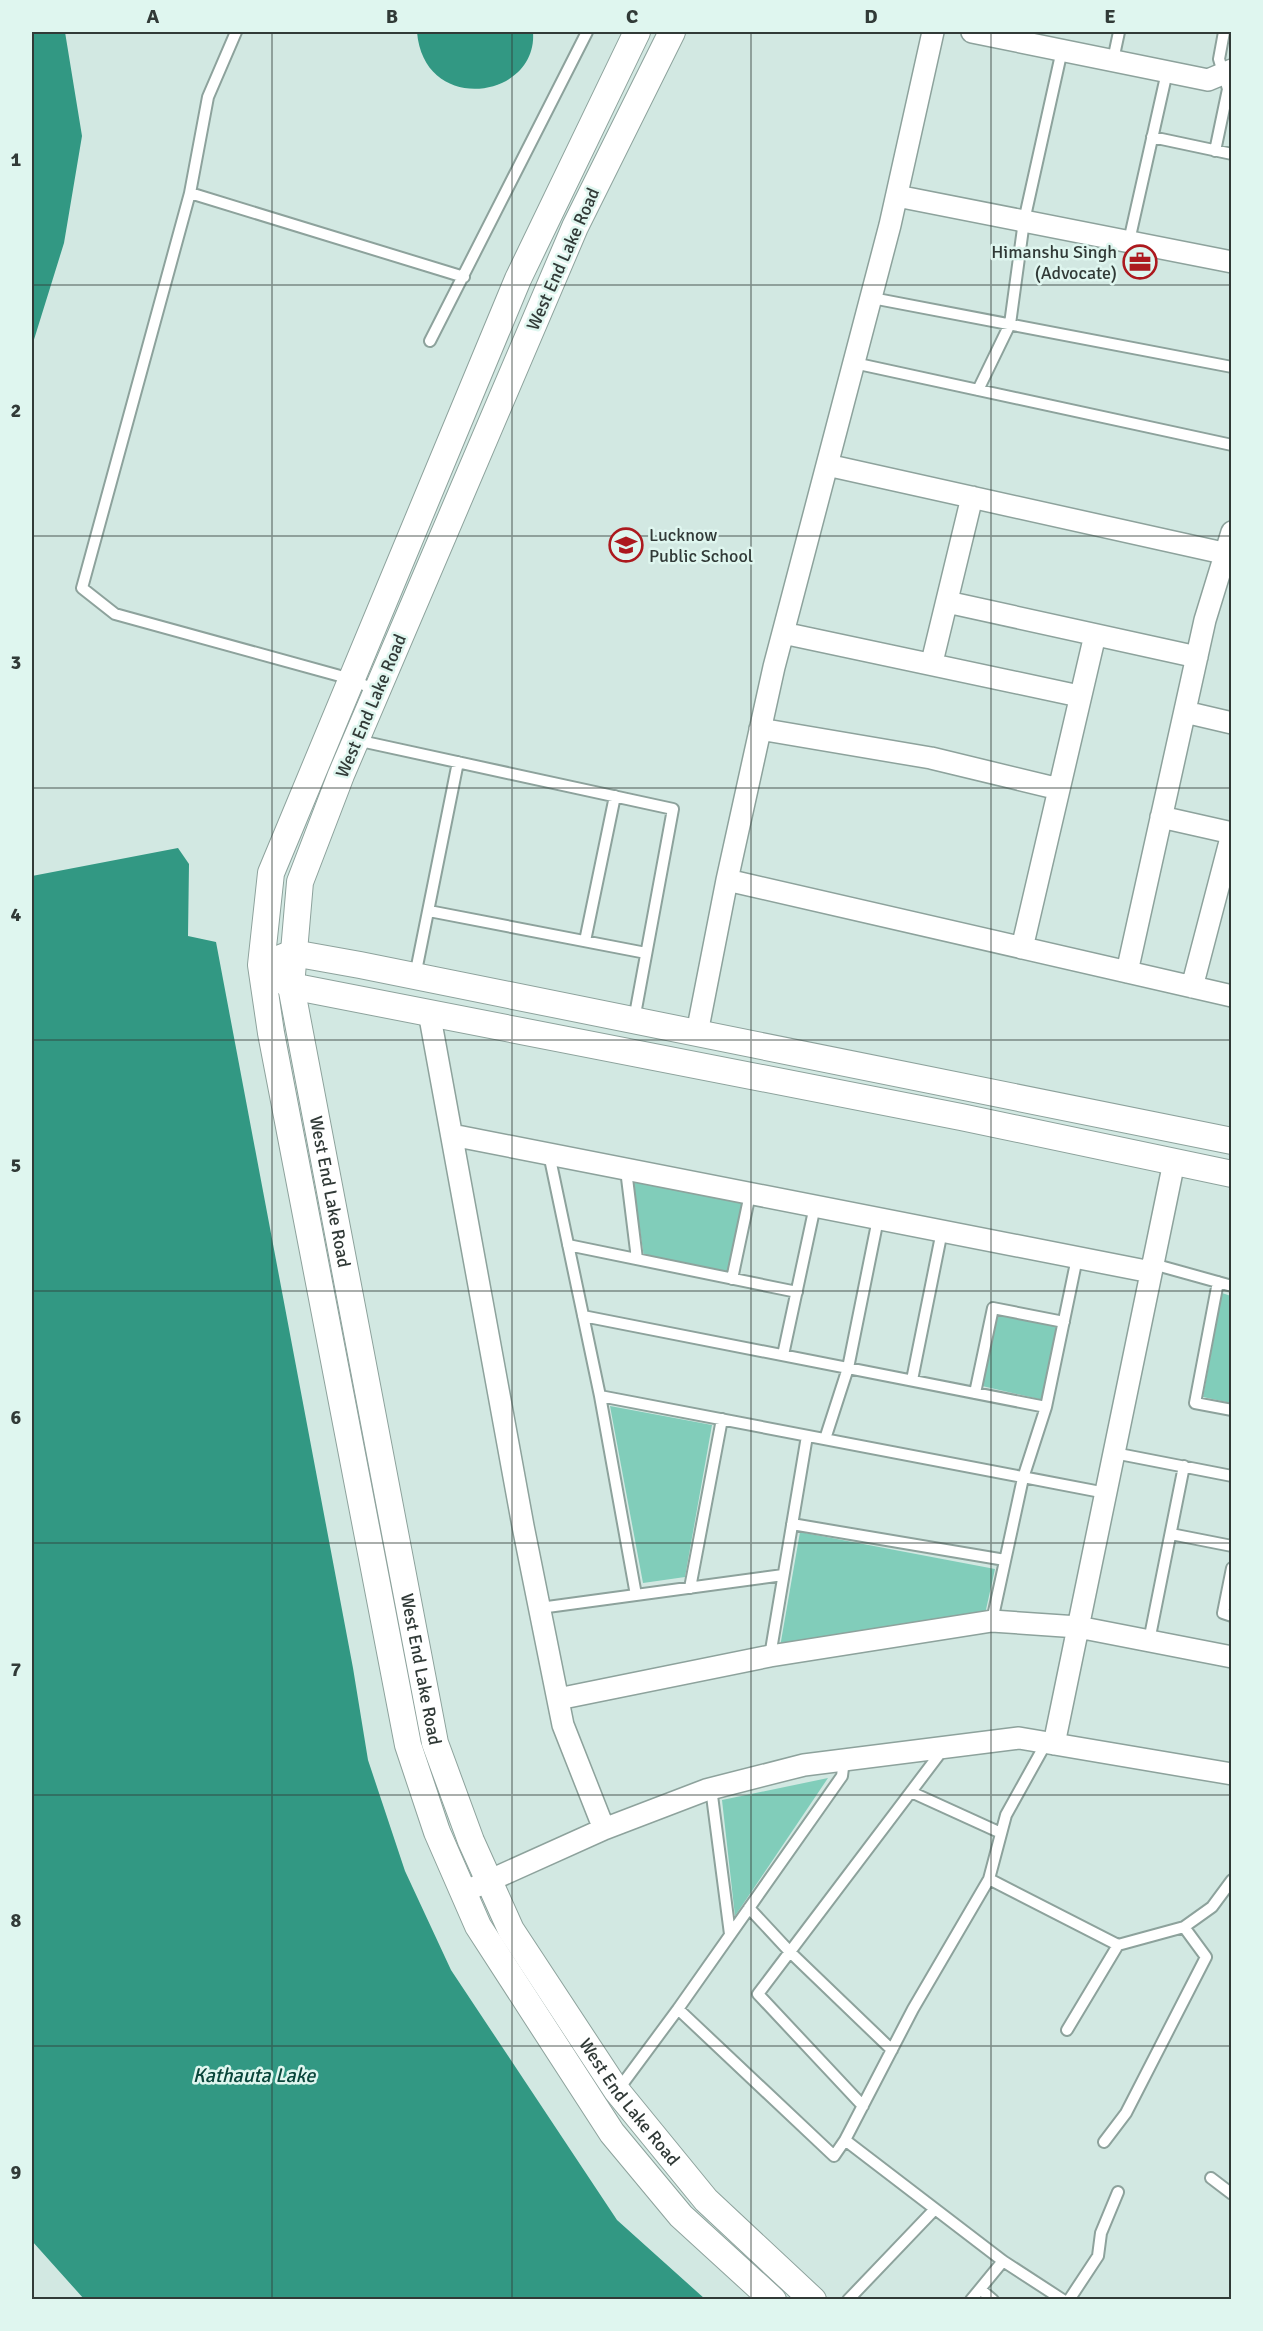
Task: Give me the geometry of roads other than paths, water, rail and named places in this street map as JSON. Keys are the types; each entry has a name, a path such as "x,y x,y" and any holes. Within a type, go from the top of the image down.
{"street":[{"name":"West End Lake Road","path":"637,32 518,279 271,873 261,965 318,1284 408,1745 437,1832 478,1926 612,2133 681,2216 773,2300"},
{"name":"West End Lake Road","path":"672,32 575,227 356,740 300,882 291,986 435,1743 487,1881 511,1930 617,2091 706,2200 813,2300"},
{"path":"697,1033 760,729 783,633 872,298 933,32"},
{"path":"972,32 1208,80 1227,72"},
{"path":"897,196 1232,261"},
{"path":"827,465 1228,554"},
{"path":"932,662 972,497"},
{"path":"1127,972 1197,657 1228,554 1232,532"},
{"path":"947,602 1197,657"},
{"path":"783,633 932,662 1078,696"},
{"path":"1022,948 1078,696 1095,635"},
{"path":"1185,712 1232,723"},
{"path":"760,729 931,758 1059,789"},
{"path":"1161,817 1232,833 1192,987"},
{"path":"727,880 1232,996"},
{"path":"261,965 293,953 1232,1141"},
{"path":"261,965 291,986 961,1116 1232,1174"},
{"path":"429,1012 563,1725 604,1829"},
{"path":"452,1135 1077,1258 1152,1268"},
{"path":"1050,1744 1078,1627 1174,1162"},
{"path":"558,1699 770,1656 992,1621 1078,1627 1232,1658"},
{"path":"464,1892 604,1829 711,1788 804,1765 1019,1738 1232,1774"}],"lane":[{"path":"236,32 208,97 190,193 81,588 116,614 351,679 377,691"},
{"path":"430,341 587,32"},
{"path":"1113,60 1119,32"},
{"path":"1215,151 1228,88 1227,72 1219,59 1224,32"},
{"path":"978,390 1010,324 1024,221 1062,50"},
{"path":"1129,241 1167,72"},
{"path":"1152,137 1232,154"},
{"path":"190,193 464,277"},
{"path":"872,298 1232,367"},
{"path":"854,363 1232,445"},
{"path":"356,740 673,809 634,1020"},
{"path":"416,976 458,762"},
{"path":"585,941 615,796"},
{"path":"429,911 646,953"},
{"path":"549,1154 600,1396 636,1595"},
{"path":"626,1170 637,1259"},
{"path":"732,1279 750,1194"},
{"path":"783,1355 814,1206"},
{"path":"825,1439 848,1368 878,1219"},
{"path":"912,1380 942,1231"},
{"path":"568,1245 797,1292"},
{"path":"992,1621 1023,1478 1046,1407 1077,1258"},
{"path":"1152,1268 1232,1286"},
{"path":"1218,1282 1195,1403 1232,1410"},
{"path":"975,1393 993,1308 1064,1322"},
{"path":"583,1316 1046,1407"},
{"path":"600,1396 1106,1493"},
{"path":"690,1588 722,1419"},
{"path":"770,1656 807,1436"},
{"path":"1114,1453 1232,1476"},
{"path":"1149,1641 1184,1466"},
{"path":"792,1524 1005,1560"},
{"path":"1171,1534 1232,1546"},
{"path":"1232,1568 1223,1613 1232,1616"},
{"path":"540,1608 783,1575"},
{"path":"678,2009 834,2156 989,1879 1006,1815 1050,1744"},
{"path":"863,2106 758,1994 938,1756 937,1748"},
{"path":"617,2091 678,2009 842,1776 844,1760"},
{"path":"711,1788 730,1934"},
{"path":"911,1792 1001,1833"},
{"path":"989,1879 1118,1945 1184,1927 1212,1907 1232,1880"},
{"path":"749,1908 790,1952 892,2050"},
{"path":"1104,2142 1126,2113 1206,1957 1184,1927"},
{"path":"1067,2030 1118,1945"},
{"path":"845,2140 1003,2260 1063,2300"},
{"path":"1211,2178 1232,2194"},
{"path":"1069,2300 1098,2256 1101,2233 1118,2192"},
{"path":"848,2300 935,2209"},
{"path":"971,2300 1003,2260"},
{"path":"980,2289 993,2300"}],"water":[{"path":"32,32 65,32 82,136 64,243 32,346"},
{"path":"417,32 533,32 530,55 518,72 500,84 479,89 458,87 439,77 424,59"},
{"name":"Kathauta Lake","path":"178,848 189,864 188,936 216,942 353,1668 368,1760 405,1871 451,1970 617,2220 705,2299 84,2299 32,2241 32,876"}],"place":[{"name":"Himanshu Singh (Advocate)","path":"1140,262"},
{"name":"Lucknow Public School","path":"626,545"}]}
